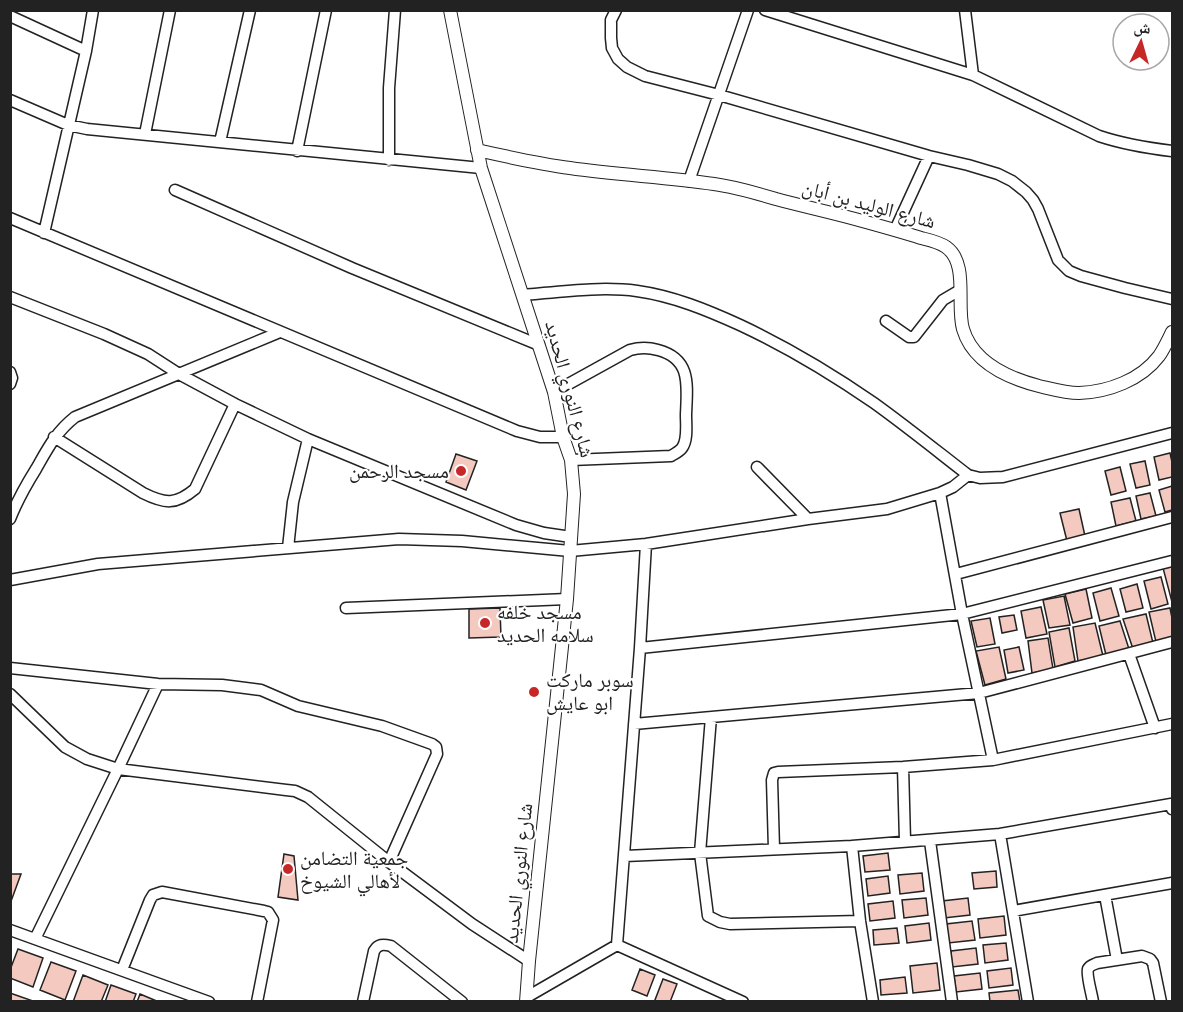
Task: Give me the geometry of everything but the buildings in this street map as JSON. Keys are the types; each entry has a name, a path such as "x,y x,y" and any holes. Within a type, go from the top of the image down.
{"street":[{"path":"44,233 86,51 93,10"},
{"path":"145,134 170,10"},
{"path":"220,142 250,10"},
{"path":"297,151 326,10"},
{"path":"389,160 389,88 395,10"},
{"name":"شارع النوري الحديد","path":"450,10 481,168 554,392 563,437 571,460 574,494 567,599 529,961 527,1000"},
{"path":"616,10 612,20 611,38 615,53 622,63 645,76 998,174 1012,181 1033,200 1058,260 1069,271 1125,288 1173,298"},
{"path":"689,181 748,10"},
{"path":"765,10 973,75 1099,135 1121,143 1173,151"},
{"path":"965,10 973,75"},
{"path":"10,16 86,51"},
{"path":"10,100 68,124 87,129 481,168"},
{"name":"شارع الوليد بن أبان","path":"477,150 568,168 743,189 939,243 951,252 959,267 963,329 970,344 992,367 1013,378 1067,392 1102,390 1122,384 1139,375 1159,356 1173,332"},
{"path":"895,230 929,156"},
{"path":"175,190 352,268 539,345"},
{"path":"10,218 518,431 540,437 563,437"},
{"path":"523,295 608,289 663,296 696,306 766,338 836,377 968,475 980,478 1003,477 1173,433"},
{"path":"886,321 909,337 914,337 943,300 960,290"},
{"path":"10,297 148,354 235,405 308,439 516,525 544,533 571,537"},
{"path":"10,519 14,496 54,437 65,425 84,412 280,332"},
{"path":"554,392 637,348 667,352 683,366 686,435 682,448 670,456 571,460"},
{"path":"10,372 12,378 10,384"},
{"path":"54,437 143,493 155,499 175,501 184,498 195,489 235,405"},
{"path":"288,548 293,502 308,439"},
{"path":"757,467 808,519"},
{"path":"10,580 98,564 399,539 462,541 570,550 646,544 887,509 940,493 953,487 968,475"},
{"path":"940,493 962,614 993,760"},
{"path":"956,574 1173,517"},
{"path":"617,945 646,544"},
{"path":"640,648 962,614 1173,561"},
{"path":"346,608 567,599"},
{"path":"634,723 979,693 1173,642"},
{"path":"1129,654 1155,728"},
{"path":"10,668 158,684 222,685 261,690 298,706 381,726 432,744 438,750 437,754 389,862"},
{"path":"35,939 158,684"},
{"path":"10,694 65,747 87,759 118,770 302,793 472,924 529,961"},
{"path":"711,717 700,853 708,916 730,924 861,921"},
{"path":"774,849 772,780 774,773 993,760 1173,724"},
{"path":"903,767 905,841"},
{"path":"625,856 930,841 1000,834 1171,804 1173,808"},
{"path":"1000,834 1028,1002"},
{"path":"930,841 952,1002"},
{"path":"852,846 873,1002"},
{"path":"1012,911 1173,883"},
{"path":"122,970 150,900 156,893 162,892 264,910 273,920 257,1002"},
{"path":"1105,895 1117,960"},
{"path":"10,930 208,1002"},
{"path":"363,1002 374,951 376,947 385,945 391,946 462,1002"},
{"path":"527,1000 617,945"},
{"path":"617,945 743,1002"},
{"path":"1093,1002 1088,969 1091,966 1142,956 1153,963 1161,1002"}],"place":[{"name":"مسجد الرحمن","path":"461,471"},
{"name":"مسجد خلفه سلامه الحديد","path":"485,623"},
{"name":"سوبر ماركت ابو عايش","path":"534,692"},
{"name":"جمعية التضامن لأهالي الشيوخ","path":"288,869"}]}
